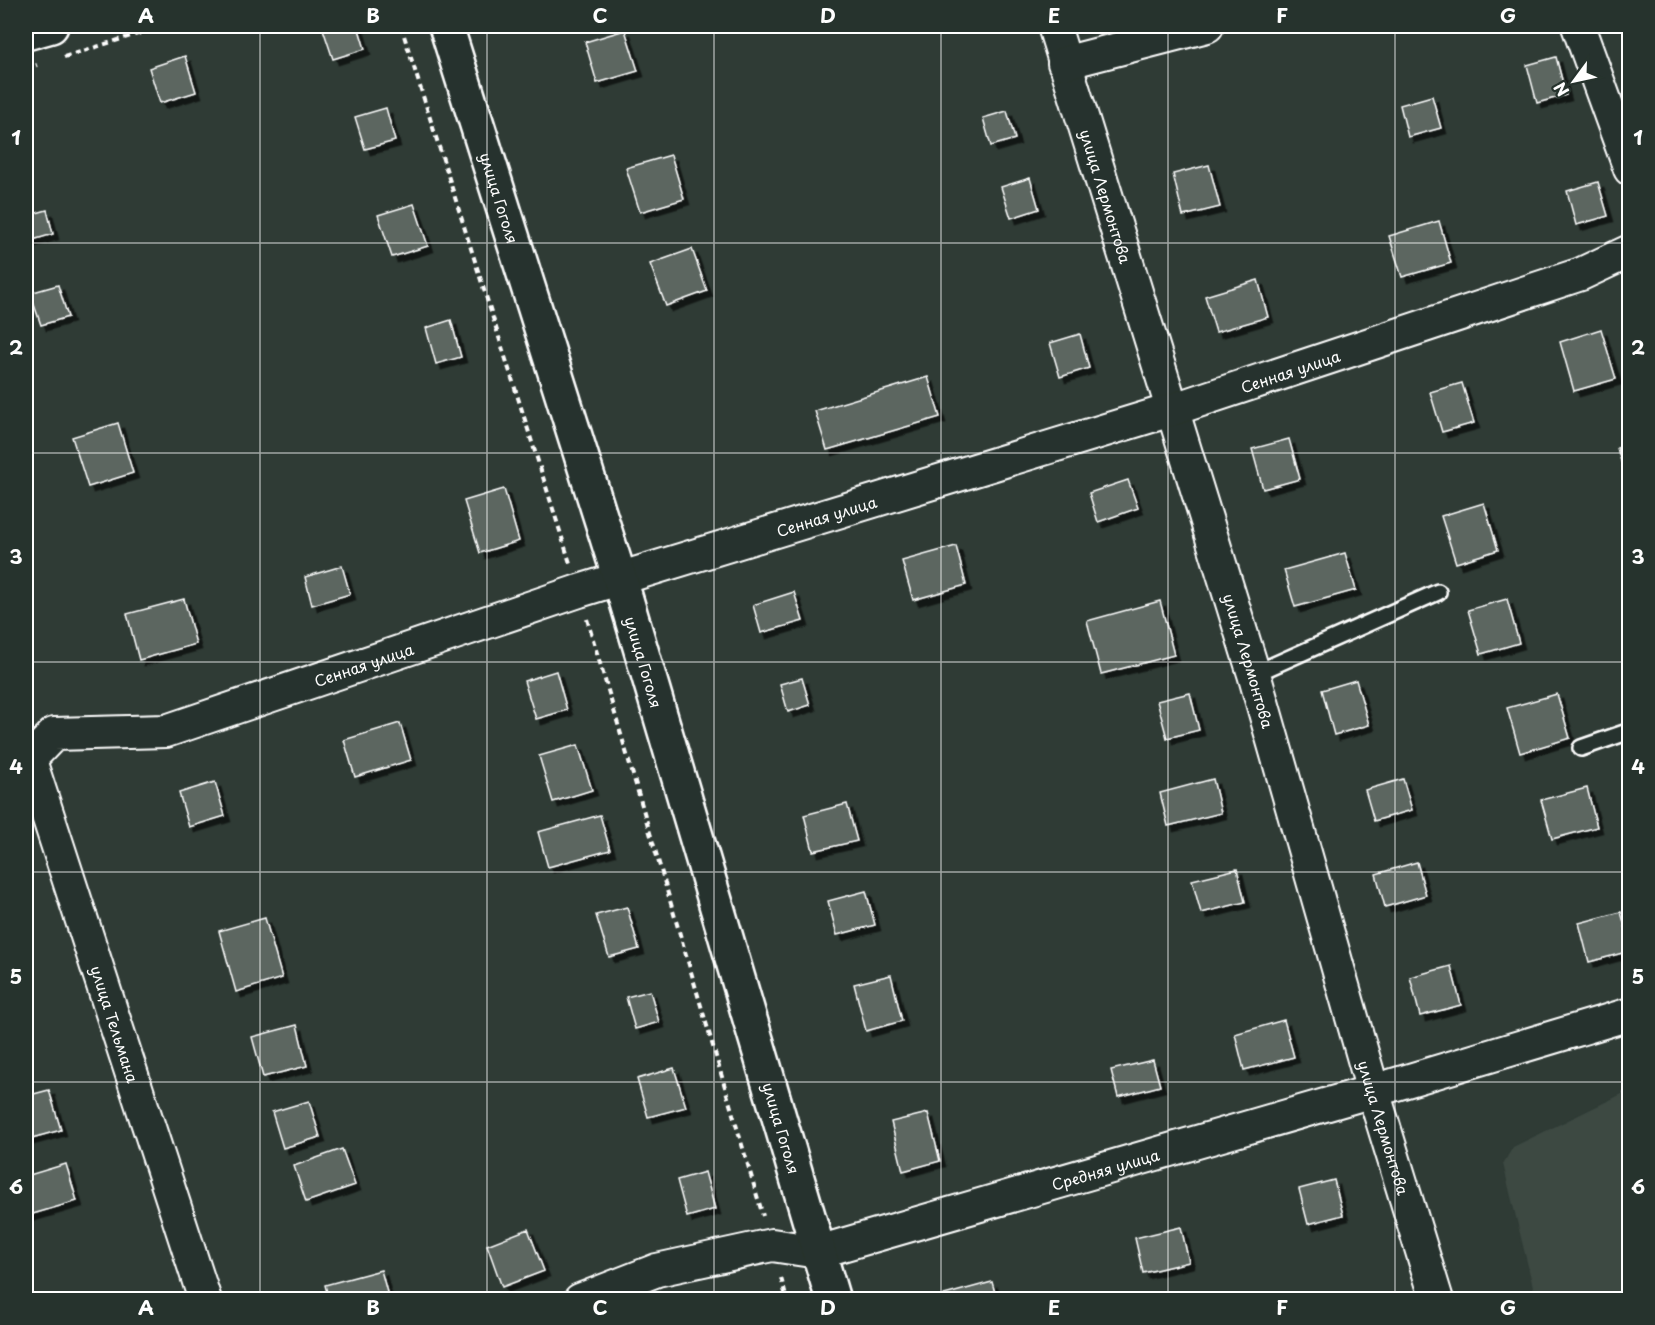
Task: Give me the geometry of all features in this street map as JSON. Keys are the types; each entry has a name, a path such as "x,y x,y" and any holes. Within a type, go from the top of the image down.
{"street":[{"path":"26,33 51,26"},
{"name":"улица Гоголя","path":"446,26 620,579 833,1299"},
{"name":"улица Лермонтова","path":"1054,26 1254,674 1373,1091 1437,1299"},
{"path":"1064,63 1207,26"},
{"path":"1578,26 1629,169"},
{"name":"Сенная улица","path":"27,756 54,734 166,731 579,591 1171,410 1581,274 1629,251"},
{"name":"улица Тельмана","path":"27,756 205,1299"},
{"name":"Средняя улица","path":"580,1299 657,1270 772,1245 818,1252 1629,1014"}],"lane":[{"path":"1254,674 1438,592"},
{"path":"1581,748 1629,731"}],"path":[{"path":"57,59 163,26"},
{"path":"401,26 579,591 787,1299"},
{"path":"26,69 47,62"}],"shaded area":[{"path":"1624,1093 1630,1112 1629,1299 1536,1299 1503,1164 1513,1147"}],"building":[{"path":"322,26 358,26 365,49 333,59"},
{"path":"625,30 638,71 597,83 585,42"},
{"path":"185,56 196,92 160,103 149,68"},
{"path":"1556,57 1566,95 1537,103 1527,65"},
{"path":"1432,96 1441,128 1408,137 1400,105"},
{"path":"386,108 395,141 365,149 355,117"},
{"path":"1007,111 1015,139 991,146 983,118"},
{"path":"671,155 684,199 640,212 626,168"},
{"path":"1209,165 1220,207 1183,216 1173,174"},
{"path":"1030,178 1039,209 1011,218 1001,187"},
{"path":"1598,182 1608,216 1576,225 1567,191"},
{"path":"414,204 428,246 392,257 378,215"},
{"path":"47,210 53,234 26,242 26,216"},
{"path":"1439,221 1451,263 1402,277 1389,236"},
{"path":"692,249 707,291 666,306 650,264"},
{"path":"1258,280 1268,317 1216,332 1205,296"},
{"path":"58,285 68,317 41,325 30,293"},
{"path":"451,320 461,357 436,364 426,328"},
{"path":"1601,329 1616,379 1574,391 1560,342"},
{"path":"1080,334 1089,368 1060,377 1050,343"},
{"path":"928,377 940,417 827,450 815,411"},
{"path":"1462,383 1474,423 1442,432 1430,392"},
{"path":"118,423 133,473 88,487 72,437"},
{"path":"1289,439 1300,479 1263,489 1252,449"},
{"path":"1630,444 1630,488 1629,488 1617,448"},
{"path":"1128,480 1138,508 1098,522 1089,493"},
{"path":"504,489 519,541 480,553 464,501"},
{"path":"1484,503 1498,550 1456,563 1441,516"},
{"path":"956,546 966,585 913,600 902,561"},
{"path":"1345,553 1356,590 1295,607 1284,570"},
{"path":"342,566 350,594 312,605 305,577"},
{"path":"794,592 803,621 761,633 753,605"},
{"path":"184,599 196,644 139,660 127,614"},
{"path":"1507,599 1519,643 1481,654 1468,610"},
{"path":"1160,601 1174,655 1101,674 1087,621"},
{"path":"556,671 567,710 536,719 524,681"},
{"path":"802,678 810,705 788,712 780,684"},
{"path":"1356,680 1369,725 1334,735 1322,690"},
{"path":"1190,693 1199,730 1167,738 1157,701"},
{"path":"1557,694 1570,738 1520,753 1507,708"},
{"path":"400,723 411,760 355,777 344,740"},
{"path":"578,745 592,790 553,802 539,756"},
{"path":"1213,779 1221,813 1168,826 1160,793"},
{"path":"1403,779 1412,810 1374,821 1365,790"},
{"path":"215,782 225,816 189,827 179,793"},
{"path":"1587,788 1597,827 1552,839 1541,800"},
{"path":"847,804 857,841 813,851 804,815"},
{"path":"600,815 610,850 548,867 538,832"},
{"path":"1417,862 1426,895 1385,907 1376,874"},
{"path":"1237,869 1245,902 1201,913 1192,880"},
{"path":"866,891 875,925 837,935 828,901"},
{"path":"627,907 639,949 609,957 596,915"},
{"path":"1621,912 1630,951 1589,962 1579,923"},
{"path":"265,918 282,978 236,992 219,931"},
{"path":"1451,966 1461,1005 1420,1016 1410,977"},
{"path":"891,975 902,1021 866,1031 854,984"},
{"path":"650,991 659,1022 635,1029 626,997"},
{"path":"1284,1020 1294,1057 1244,1070 1235,1034"},
{"path":"297,1025 307,1066 263,1077 252,1037"},
{"path":"1153,1060 1160,1086 1118,1097 1111,1070"},
{"path":"674,1068 686,1107 648,1117 637,1079"},
{"path":"49,1090 61,1130 28,1139 26,1096"},
{"path":"1630,1092 1630,1112 1624,1093"},
{"path":"309,1101 320,1137 283,1148 272,1112"},
{"path":"928,1113 940,1161 903,1171 891,1122"},
{"path":"342,1149 355,1185 306,1202 294,1166"},
{"path":"66,1164 77,1201 26,1216 26,1176"},
{"path":"705,1172 715,1209 687,1217 677,1180"},
{"path":"1334,1180 1343,1215 1308,1224 1299,1189"},
{"path":"1181,1227 1189,1262 1143,1273 1135,1238"},
{"path":"528,1229 544,1271 502,1287 487,1245"},
{"path":"381,1270 389,1300 329,1300 325,1285"},
{"path":"992,1282 997,1300 945,1300 944,1295"}]}
